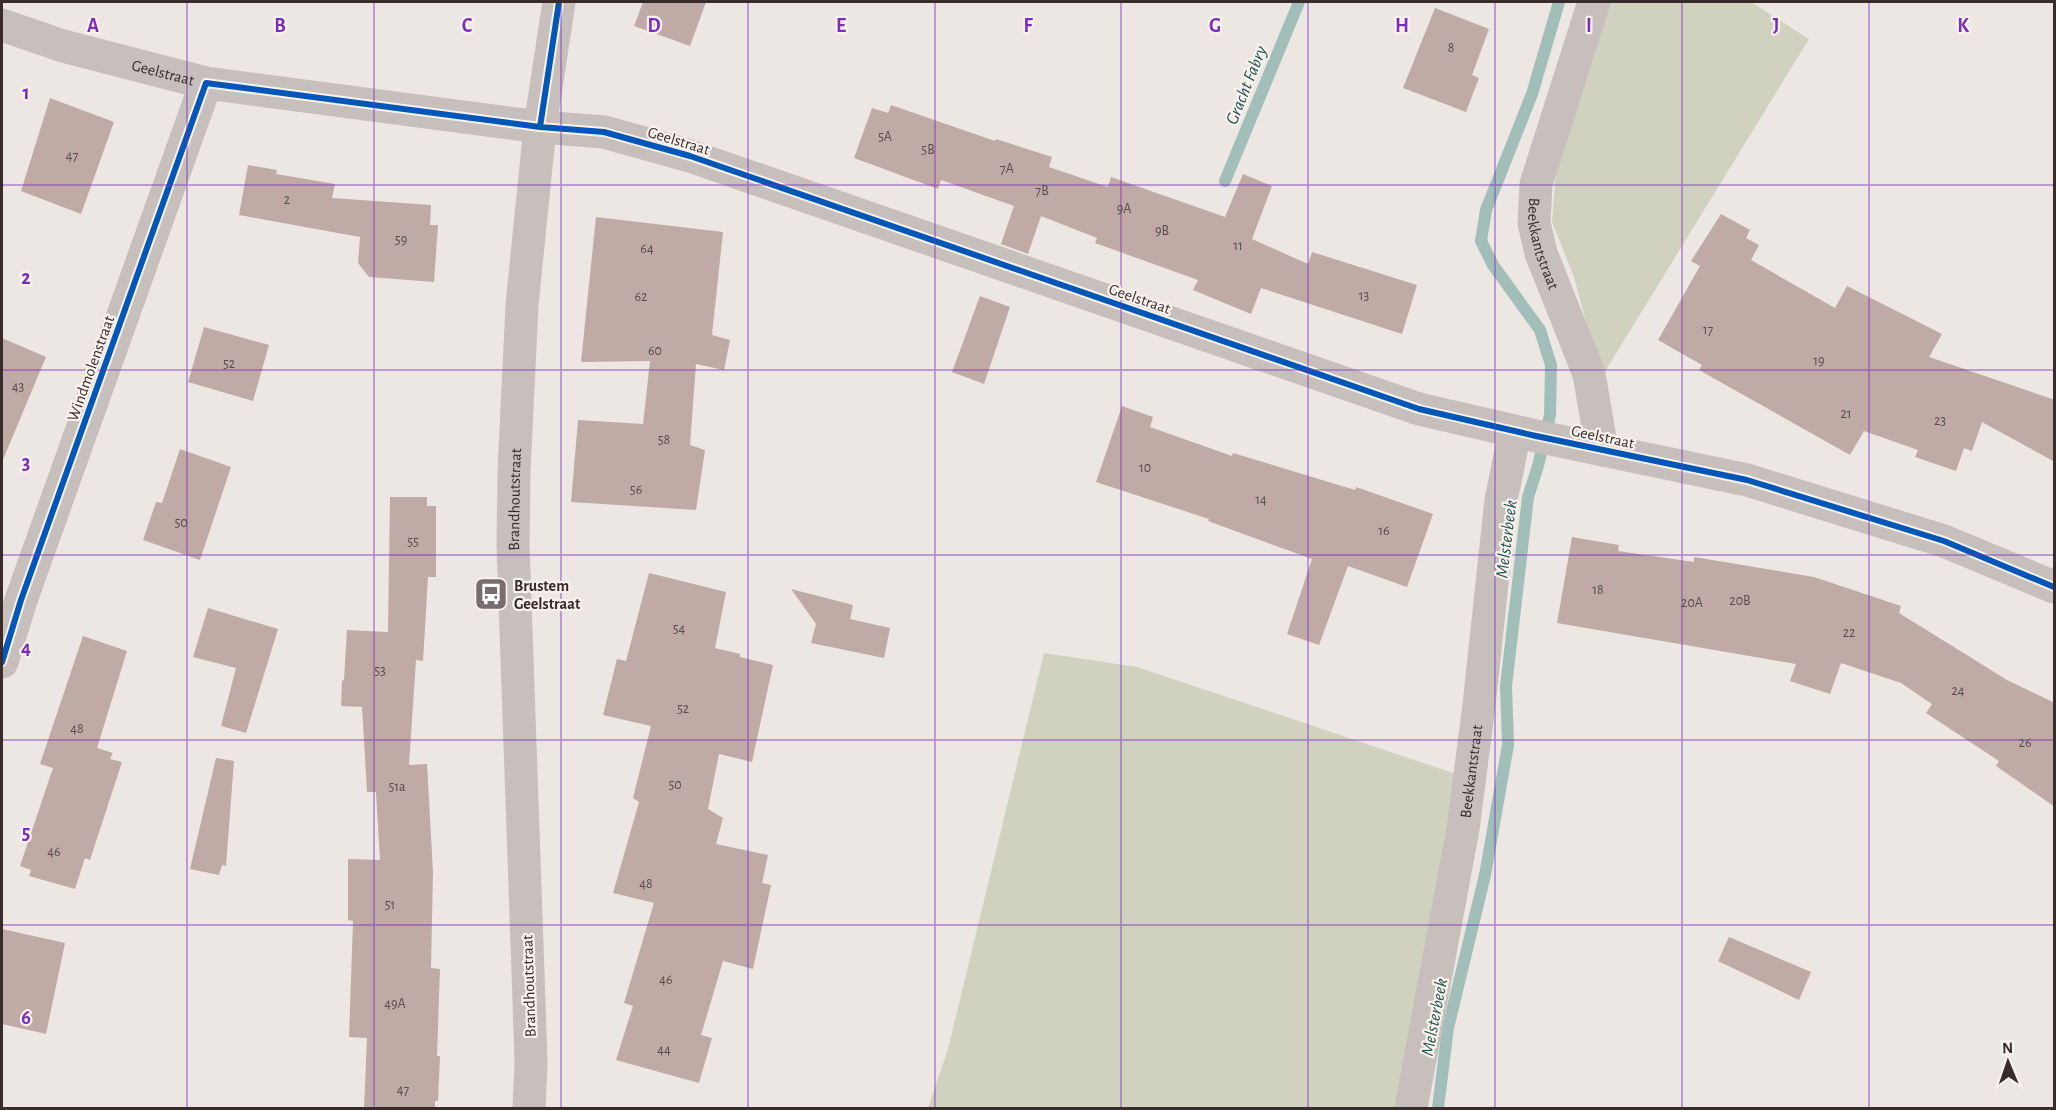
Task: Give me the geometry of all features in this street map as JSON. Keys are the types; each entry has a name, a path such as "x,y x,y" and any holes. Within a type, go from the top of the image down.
{"street":[{"name":"Brandhoutstraat","path":"529,1108 531,1062 513,545 522,305 540,128 559,2"},
{"name":"Beekkantstraat","path":"1594,2 1536,184 1534,223 1541,253 1589,374 1602,450"},
{"name":"Geelstraat","path":"2,25 63,46 206,83 540,128 604,132 690,156 1419,409 1747,480 1944,542 2055,587"},
{"name":"Windmolenstraat","path":"2,662 21,600 206,83"},
{"name":"Beekkantstraat","path":"1411,1108 1463,829 1501,500 1536,436"}],"green space":[{"path":"1611,2 1751,2 1809,39 1601,378 1574,277 1552,222 1556,172"},
{"path":"1044,653 1137,667 1456,774 1401,1108 928,1108 948,1049"}],"building":[{"path":"643,2 706,2 690,46 634,26"},
{"path":"1435,8 1489,29 1472,75 1479,78 1466,112 1403,88"},
{"path":"50,98 114,122 81,214 21,191"},
{"path":"891,105 995,141 996,139 1052,157 1049,167 1108,187 1111,177 1225,217 1243,174 1272,186 1252,239 1308,264 1312,252 1417,285 1402,334 1261,288 1251,314 1193,290 1198,280 1095,243 1097,238 1041,216 1028,254 1001,244 1014,206 941,180 938,189 854,158 872,108 888,113"},
{"path":"248,165 277,170 276,174 335,184 332,198 431,205 430,225 438,225 434,282 369,277 358,263 360,237 239,215"},
{"path":"1721,214 1750,230 1746,238 1759,245 1751,260 1835,308 1847,286 1942,334 1929,357 2055,400 2055,462 1982,422 1972,451 1964,448 1956,471 1915,457 1918,450 1864,431 1850,455 1699,370 1702,365 1658,340 1700,266 1691,261"},
{"path":"596,217 723,232 712,335 730,340 724,370 696,364 690,445 705,450 696,510 571,502 578,420 643,424 650,361 581,362"},
{"path":"980,296 1010,307 984,384 952,372"},
{"path":"204,327 269,345 253,401 188,382"},
{"path":"2,338 46,357 2,462"},
{"path":"1122,406 1153,417 1150,427 1232,456 1233,453 1355,490 1356,487 1433,514 1407,587 1348,566 1319,645 1287,634 1312,559 1208,521 1209,519 1096,482"},
{"path":"180,449 231,467 200,560 143,540 156,502 162,503"},
{"path":"390,497 427,497 427,506 436,506 436,577 428,577 423,661 416,660 409,765 427,764 433,872 431,968 440,969 437,1056 440,1056 438,1101 435,1101 435,1108 364,1108 367,1038 349,1037 353,921 348,920 348,859 380,860 376,792 367,792 362,707 341,706 342,681 344,680 347,630 388,632"},
{"path":"1572,537 1619,545 1618,551 1694,562 1694,557 1814,577 1901,606 1899,613 2007,680 2055,703 2055,807 1996,766 1999,761 1926,713 1932,704 1901,683 1841,663 1830,694 1790,681 1796,664 1557,623"},
{"path":"649,573 726,592 715,648 773,665 752,762 719,754 708,809 723,818 716,844 768,855 762,883 771,885 753,969 723,961 701,1035 712,1038 699,1083 616,1060 633,1006 624,1003 654,903 613,893 639,802 633,798 651,726 603,715 617,659 626,661"},
{"path":"791,589 853,605 850,619 890,628 884,658 811,643 816,624"},
{"path":"208,608 278,629 246,733 221,726 236,668 193,657"},
{"path":"83,636 127,651 97,748 113,753 110,759 122,762 90,860 85,858 75,889 29,876 31,870 20,866 53,768 40,764"},
{"path":"216,758 234,761 226,866 222,865 219,875 190,869"},
{"path":"2,929 65,943 46,1034 2,1024"},
{"path":"1729,937 1811,972 1799,1000 1718,961"}],"waterway":[{"name":"Gracht Fabry","path":"1225,181 1299,2"},
{"name":"Melsterbeek","path":"1438,1108 1448,1028 1485,875 1508,745 1506,686 1528,497 1550,415 1551,365 1540,330 1493,265 1481,241 1486,210 1532,94 1559,2"}],"cycle path":[{"path":"540,127 559,2"},
{"path":"2,662 21,600 206,83 540,127 604,132 690,156 1419,409 1747,480 1944,541 2054,587"}],"place":[{"name":"Brustem Geelstraat","path":"491,594"}]}
